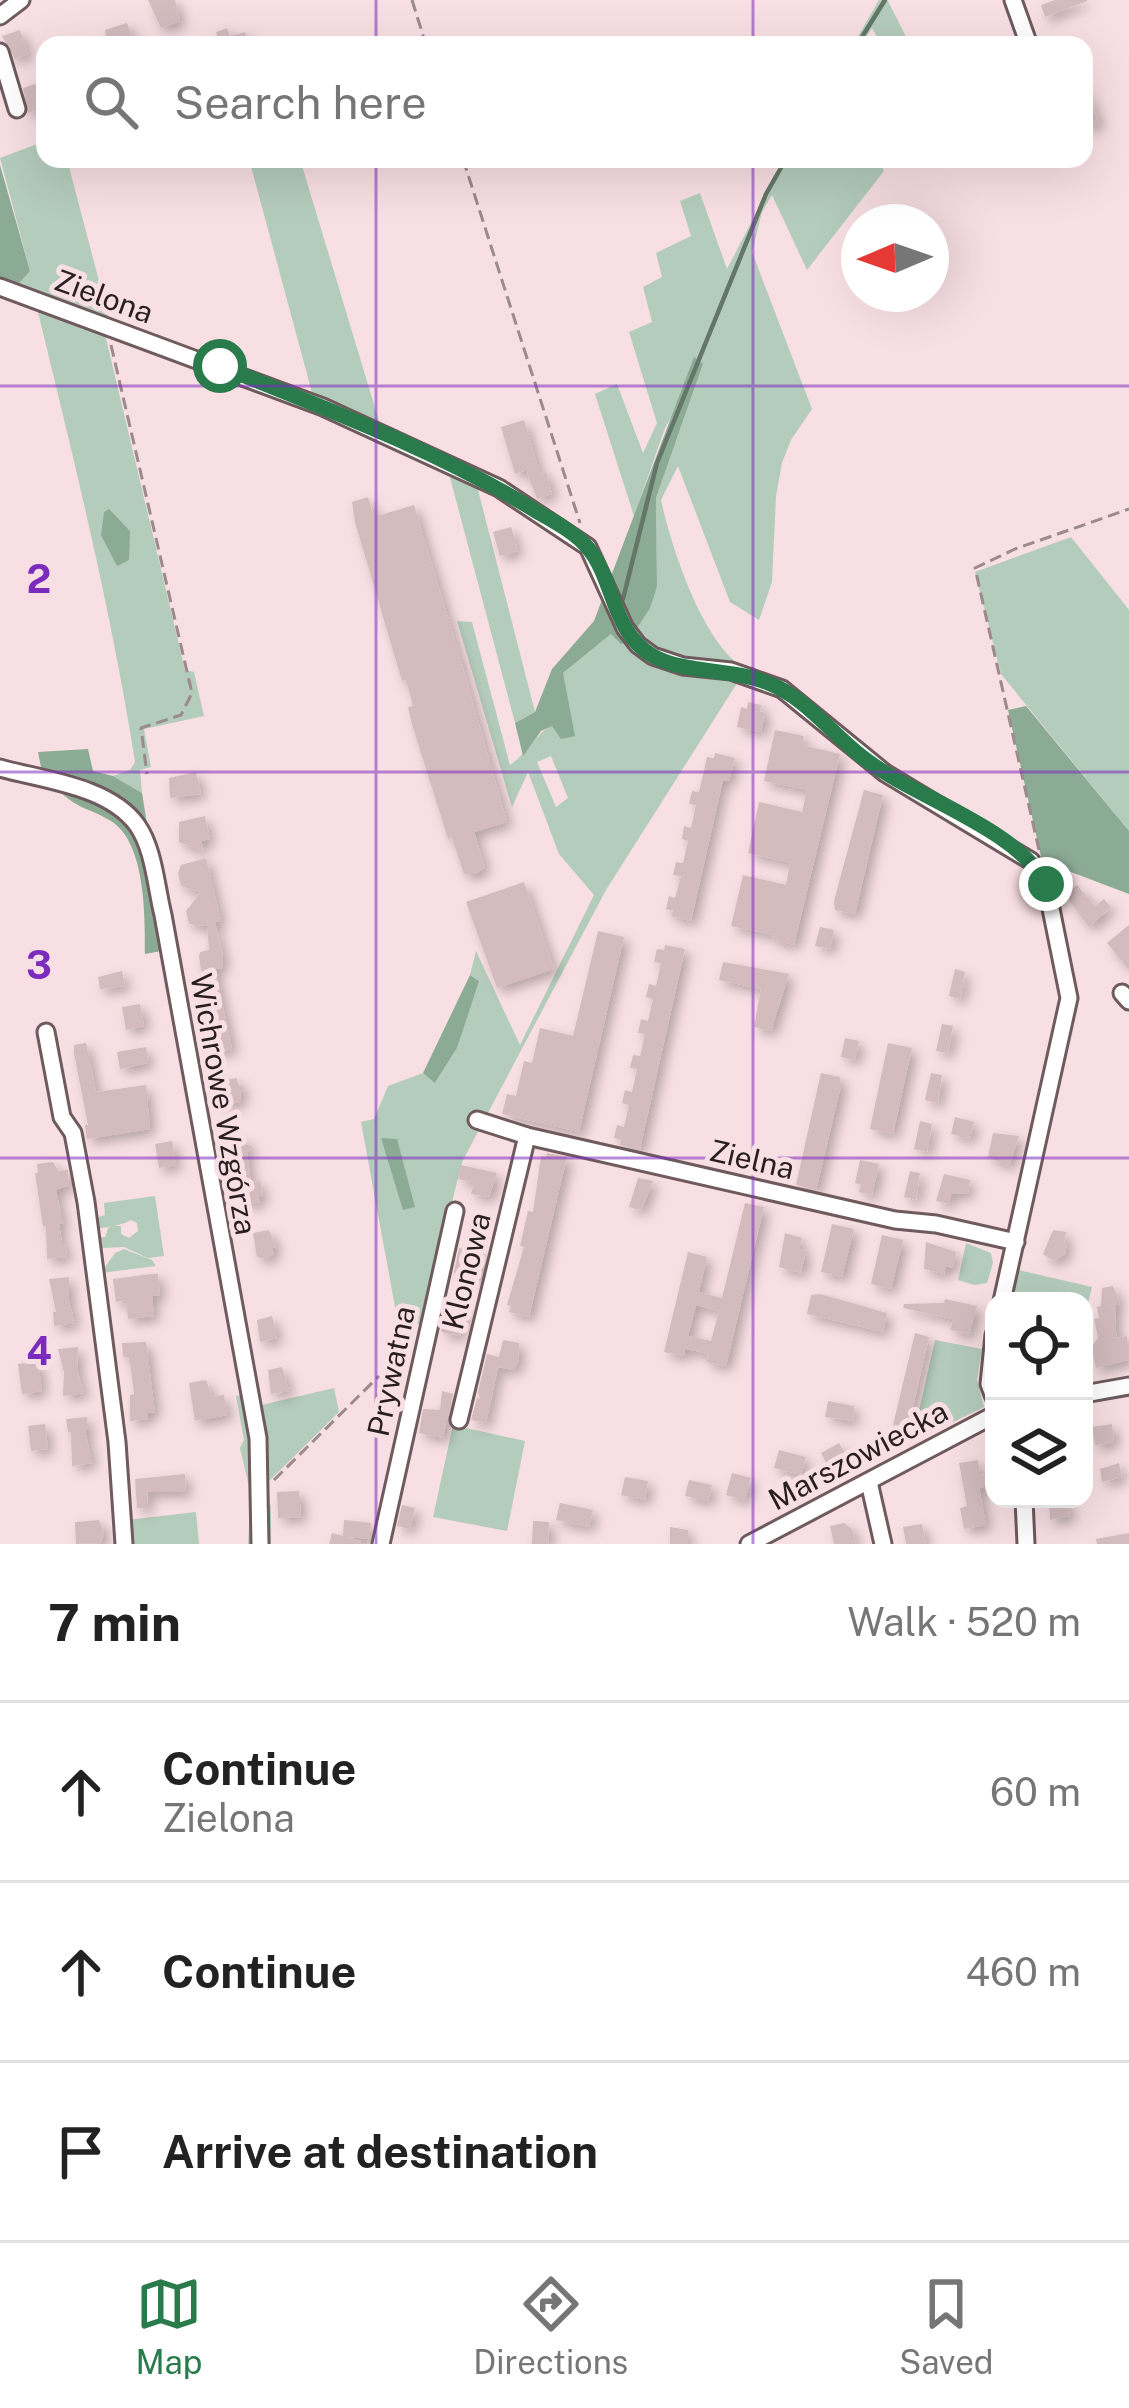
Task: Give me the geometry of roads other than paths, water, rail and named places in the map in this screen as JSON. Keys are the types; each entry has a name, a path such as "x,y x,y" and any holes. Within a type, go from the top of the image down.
{"street":[{"path":"0,16 21,0"},
{"path":"1013,0 1026,36"},
{"path":"0,52 16,109"},
{"name":"Zielona","path":"0,286 322,407 500,488 588,548 615,609 638,645 669,662 730,671 782,689 885,773 1031,861 1046,884 1070,998 1016,1242"},
{"name":"Wichrowe Wzgórza","path":"0,768 107,800 138,826 146,846 258,1438 260,1544"},
{"path":"46,1032 62,1117 74,1133 86,1202 124,1544"},
{"name":"Zielna","path":"477,1120 527,1136 896,1220 1016,1242"},
{"name":"Klonowa","path":"459,1420 527,1136"},
{"name":"Prywatna","path":"381,1544 455,1211"},
{"path":"1004,1292 1016,1242"},
{"path":"1093,1392 1129,1386"},
{"name":"Marszowiecka","path":"749,1544 985,1420"},
{"path":"868,1482 884,1544"},
{"path":"1024,1508 1026,1544"}],"waterway":[{"path":"863,36 885,0"},
{"path":"623,599 657,463 766,194 781,168"}]}
